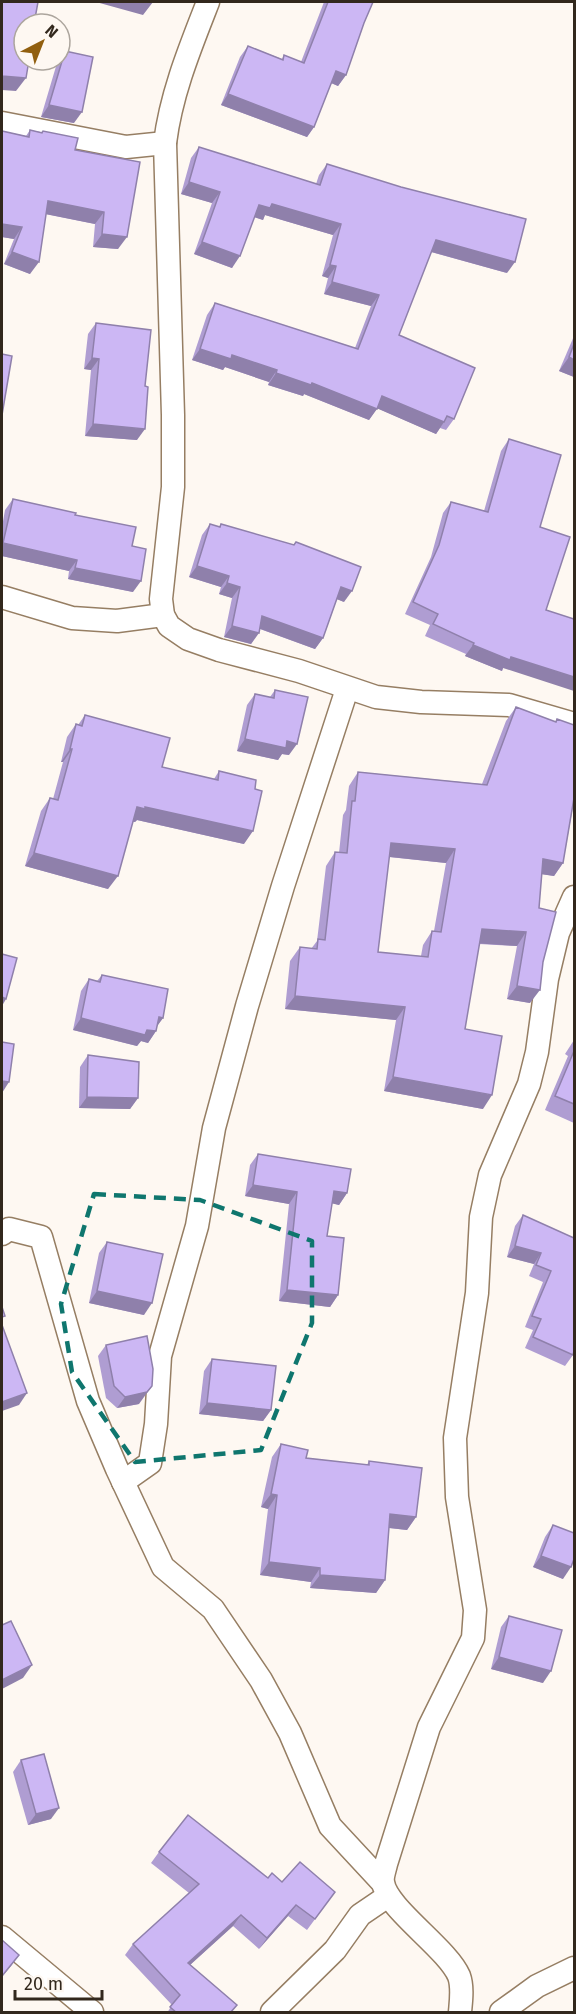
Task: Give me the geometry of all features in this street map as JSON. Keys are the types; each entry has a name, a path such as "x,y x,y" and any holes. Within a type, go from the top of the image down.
{"street":[{"path":"208,2 171,104 165,143 173,486 161,599 163,615 169,626 188,639 219,650 299,671 376,697 421,702 509,705 574,724"},
{"path":"2,123 126,147 165,143"},
{"path":"2,597 72,618 117,621 163,615"},
{"path":"123,1482 150,1463 156,1424 160,1356 197,1226 214,1128 250,995 347,688"},
{"path":"272,2013 335,1950 360,1915 385,1889 386,1864 429,1727 473,1638 475,1610 457,1497 455,1438 477,1293 481,1216 490,1175 529,1084 537,1052 547,979 558,933 574,897"},
{"path":"2,1234 9,1229 41,1237 88,1401 163,1567 213,1609 261,1680 290,1733 330,1826 459,1975 462,1993 460,2013"},
{"path":"2,1937 92,2013"},
{"path":"501,2013 537,1986 574,1968"}],"highlighted area":[{"path":"94,1194 200,1200 312,1241 312,1323 261,1450 135,1462 72,1372 61,1304"}],"building":[{"path":"2,2 38,2 36,12 12,12 12,72 27,72 26,78 2,76"},
{"path":"328,2 373,2 346,75 336,71 314,127 228,94 248,46 283,60 284,55 304,63"},
{"path":"72,52 93,57 82,112 49,105 59,72 72,72"},
{"path":"30,130 78,138 75,150 140,162 127,237 102,234 104,212 48,201 39,262 12,252 22,227 2,224 2,131 29,137"},
{"path":"199,147 320,185 327,164 401,187 526,219 515,262 436,240 399,335 475,368 454,419 447,416 444,422 382,396 377,409 312,383 311,385 276,373 277,370 232,355 231,359 200,349 215,303 358,349 379,295 332,282 336,266 330,265 341,224 272,204 270,208 259,205 240,256 202,242 220,192 189,182"},
{"path":"96,323 151,330 145,386 148,387 145,429 93,424 99,359 92,358"},
{"path":"574,344 574,360 569,357"},
{"path":"2,354 12,356 2,415"},
{"path":"509,439 561,455 540,527 570,537 546,610 574,619 574,677 511,657 510,660 473,645 474,643 433,624 438,614 413,602 439,545 451,502 488,512"},
{"path":"13,499 76,513 75,515 136,527 132,546 146,549 141,581 75,568 77,560 3,543"},
{"path":"210,524 220,527 221,524 294,545 296,542 361,567 352,591 341,587 323,638 262,616 259,633 232,626 240,587 227,583 229,576 197,566"},
{"path":"275,690 308,697 297,744 287,741 286,748 245,739 255,694 274,698"},
{"path":"516,707 556,722 557,719 574,725 574,798 563,863 543,859 539,908 556,912 543,962 540,990 517,986 526,932 482,929 465,1029 502,1036 492,1095 393,1077 405,1007 295,996 300,947 317,949 318,939 325,940 335,852 347,853 352,801 355,801 358,772 487,785","holes":["391,843 455,849 441,932 432,931 428,957 378,952"]},
{"path":"85,715 170,738 162,767 218,780 219,771 256,780 255,789 262,791 253,831 137,807 118,876 34,853 50,798 58,800 72,749 70,749 76,724 82,726"},
{"path":"2,954 17,958 6,999 2,997"},
{"path":"102,975 168,989 163,1018 159,1017 156,1031 147,1030 145,1035 81,1018 89,979 100,982"},
{"path":"2,1042 14,1044 9,1082 2,1081"},
{"path":"574,1051 574,1104 555,1096"},
{"path":"88,1055 139,1062 138,1098 87,1097"},
{"path":"258,1154 351,1169 347,1193 334,1191 327,1236 344,1238 338,1295 287,1290 297,1192 253,1185"},
{"path":"523,1215 574,1238 573,1355 533,1337 541,1319 532,1316 551,1271 536,1265 541,1253 515,1246"},
{"path":"107,1242 163,1254 152,1303 97,1291"},
{"path":"2,1325 27,1393 2,1402"},
{"path":"147,1336 153,1369 152,1386 147,1392 125,1397 114,1386 106,1345"},
{"path":"212,1359 276,1366 271,1410 207,1403"},
{"path":"281,1444 308,1450 306,1458 369,1465 369,1461 422,1468 416,1517 390,1514 385,1580 320,1575 320,1568 269,1562 277,1495 271,1494"},
{"path":"553,1525 574,1533 574,1559 571,1567 541,1556"},
{"path":"509,1616 562,1630 551,1671 499,1657"},
{"path":"11,1621 32,1665 2,1680 2,1625"},
{"path":"44,1754 59,1808 36,1814 21,1760"},
{"path":"188,1815 268,1878 272,1873 282,1882 300,1862 335,1892 315,1919 296,1905 267,1938 241,1915 188,1963 237,2005 230,2013 177,2013 170,2007 180,1995 133,1944 199,1884 159,1852"},
{"path":"2,1940 19,1955 2,1976"}]}
